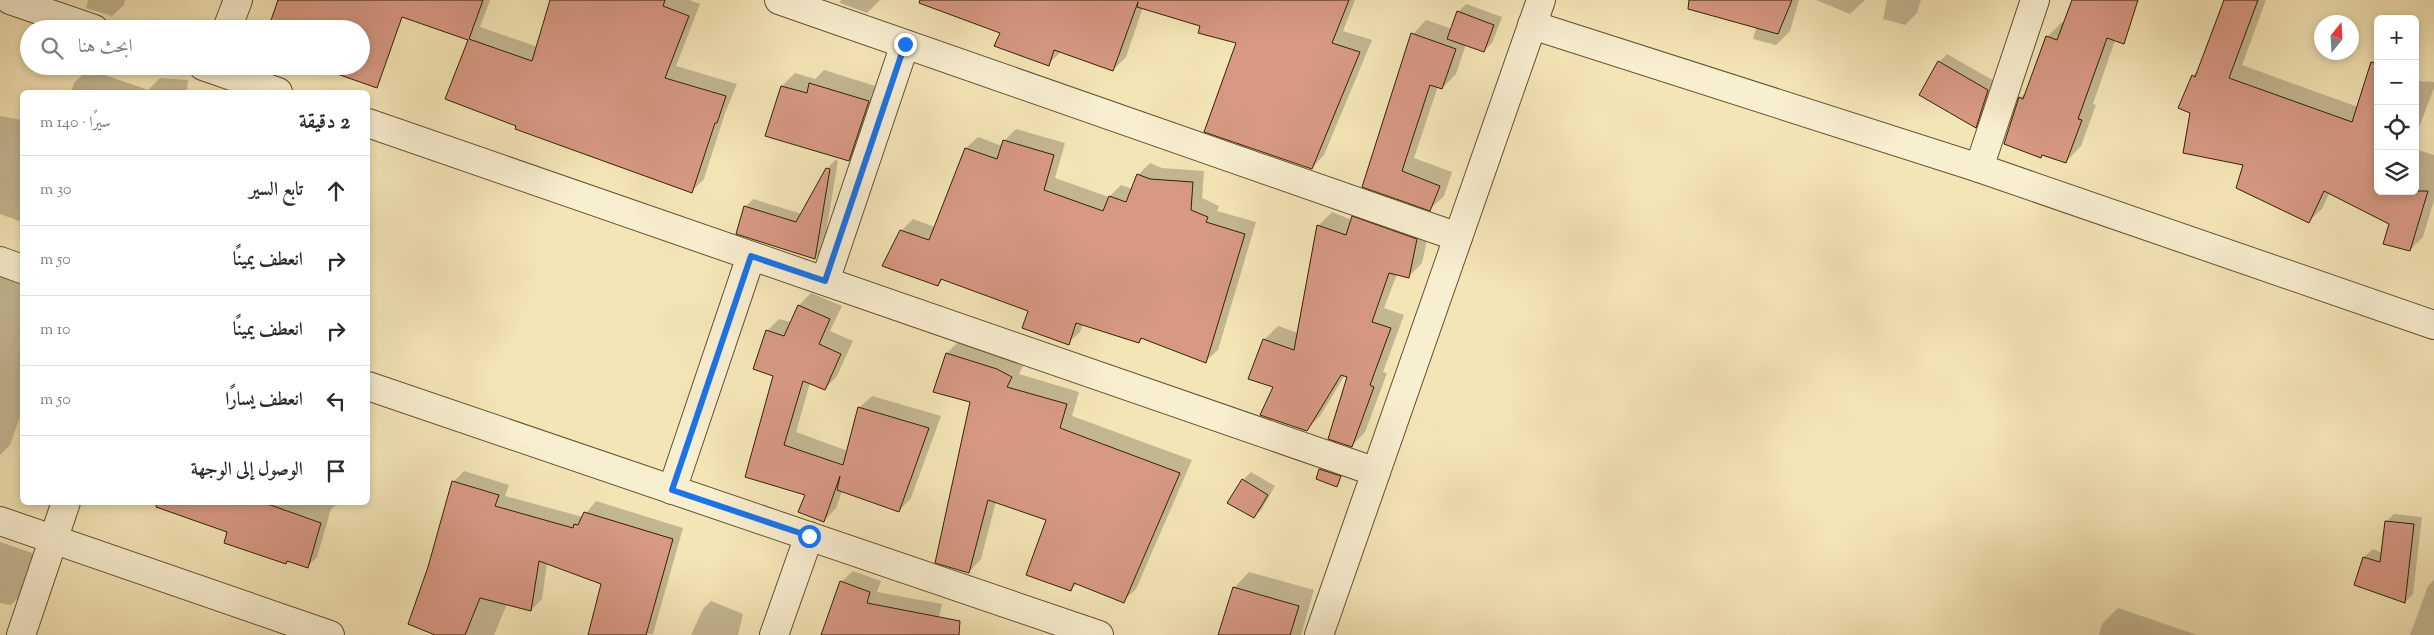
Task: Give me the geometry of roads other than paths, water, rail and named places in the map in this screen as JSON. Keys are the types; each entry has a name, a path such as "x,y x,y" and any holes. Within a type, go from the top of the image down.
{"street":[{"path":"10,0 68,20"},
{"path":"230,20 238,0"},
{"path":"1979,168 2035,0"},
{"path":"784,1 1458,237"},
{"path":"1320,635 1537,12 1979,168 2434,325"},
{"path":"825,281 905,44"},
{"path":"231,75 272,90"},
{"path":"370,124 1376,472"},
{"path":"672,490 751,256"},
{"path":"0,261 20,268"},
{"path":"370,387 1098,635"},
{"path":"21,635 65,505"},
{"path":"0,521 330,635"},
{"path":"774,635 809,536"}]}
